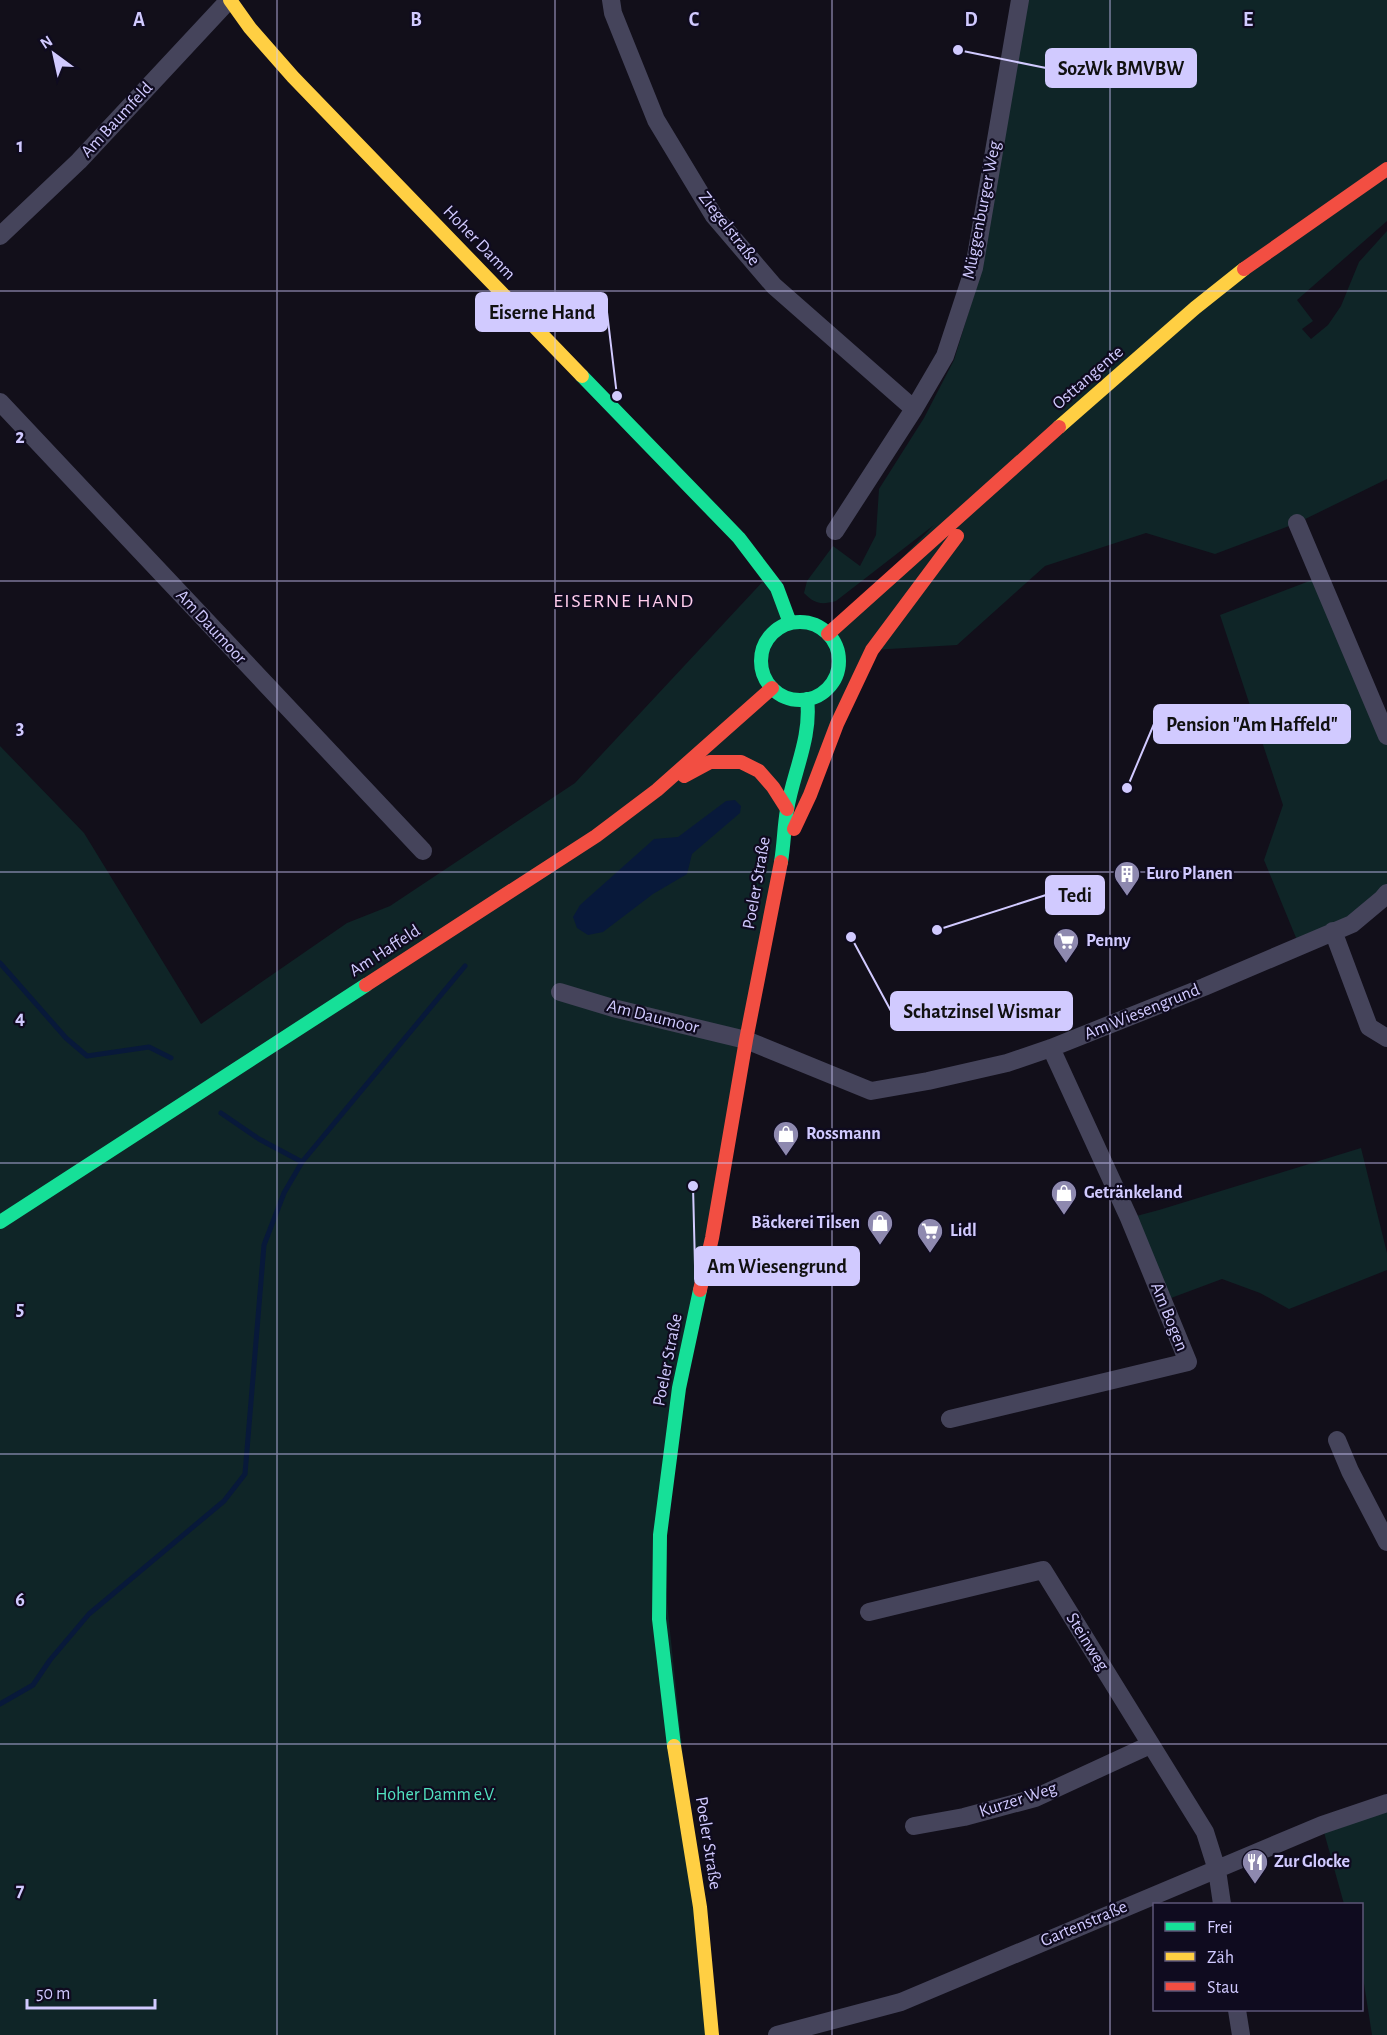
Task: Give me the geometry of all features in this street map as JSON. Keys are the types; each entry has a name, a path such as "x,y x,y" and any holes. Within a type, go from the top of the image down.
{"main road":[{"name":"Hoher Damm","path":"229,0 293,77 739,538 769,575 780,593 787,608 789,623"},
{"name":"Osttangente","path":"828,634 1195,308 1252,263 1387,170"},
{"path":"782,857 810,795 837,724 872,650 941,555 1028,454"},
{"path":"802,622 815,624 828,634 834,641 839,666 835,678 827,689 807,699 791,699 779,694 763,674 761,662 763,649 769,637 778,628 789,623 802,622"},
{"name":"Am Haffeld","path":"0,1222 596,836 657,790 772,687"},
{"name":"Poeler Straße","path":"712,2035 700,1907 669,1713 659,1619 660,1535 679,1388 712,1238 746,1040 782,857 787,809 807,730 809,716 807,699"},
{"path":"657,790 710,762 741,762 759,771 787,809"}],"street":[{"name":"Am Baumfeld","path":"0,236 79,161 229,0"},
{"name":"Ziegelstraße","path":"611,0 613,13 656,120 714,216 774,286 914,410"},
{"name":"Müggenburger Weg","path":"835,531 914,410 945,356 974,268 1020,0"},
{"name":"Am Daumoor","path":"0,402 423,851"},
{"path":"1297,523 1387,736"},
{"name":"Am Wiesengrund","path":"746,1040 871,1090 928,1081 1007,1063 1051,1048 1204,987 1352,924 1387,893"},
{"path":"1333,932 1369,1027 1387,1038"},
{"name":"Am Daumoor","path":"560,992 612,1008 746,1040"},
{"name":"Am Bogen","path":"950,1419 1188,1362 1129,1218 1051,1048"},
{"path":"1337,1440 1350,1471 1387,1542"},
{"name":"Steinweg","path":"869,1612 1043,1570 1205,1832 1217,1870 1222,1903"},
{"name":"Kurzer Weg","path":"914,1826 964,1817 1035,1798 1150,1745"},
{"name":"Gartenstraße","path":"777,2035 901,2002 1322,1825 1387,1803"},
{"path":"1237,2011 1241,2035"}],"green space":[{"name":"Hoher Damm e.V.","path":"1028,0 1387,0 1387,221 1297,300 1313,321 1302,329 1311,339 1328,325 1341,306 1359,262 1387,231 1387,479 1297,523 1215,554 1146,533 1045,566 957,645 872,650 782,857 660,1535 712,2035 0,2035 0,746 84,833 201,1024 347,923 390,906 575,783 769,575 795,616 814,620 831,631 934,525 836,601 819,603 804,593 807,581 833,546 860,566 876,535 879,489 924,418 954,360 982,268"},
{"path":"1320,577 1387,736 1387,893 1299,945 1264,860 1283,805 1220,615"},
{"path":"1361,1148 1387,1253 1387,1270 1289,1309 1260,1293 1222,1279 1163,1301 1129,1218"},
{"path":"1387,1803 1387,2035 1372,2035 1363,1977 1363,1903 1344,1903 1322,1825"}],"water":[{"path":"735,800 741,806 740,813 692,854 687,874 653,894 603,932 588,935 577,928 573,917 580,905 654,839 678,837 726,801"}],"waterway":[{"path":"0,963 66,1038 87,1056 149,1047 171,1058"},
{"path":"0,1704 33,1685 50,1660 89,1614 224,1501 245,1474 264,1245 284,1193 302,1162 465,966"},
{"path":"221,1113 259,1139 302,1162"}],"traffic: fast":[{"path":"582,376 739,538 777,588 790,623"},
{"path":"800,622 815,625 832,639 839,661 836,676 822,693 800,700 785,697 768,683 761,661 764,646 778,629 800,622"},
{"path":"781,862 787,810 807,727 807,699"},
{"path":"0,1222 366,985"},
{"path":"674,1746 659,1619 660,1535 679,1388 700,1290"}],"traffic: slow":[{"path":"230,0 250,28 293,77 582,376"},
{"path":"1059,427 1195,308 1244,269"},
{"path":"674,1746 700,1907 712,2035"}],"traffic: jam":[{"path":"1244,269 1387,169"},
{"path":"828,634 1059,427"},
{"path":"794,829 810,795 837,724 872,650 957,536"},
{"path":"366,985 596,836 657,790 772,688"},
{"path":"684,776 710,762 741,762 759,771 787,809"},
{"path":"700,1290 712,1238 746,1040 781,862"}],"place":[{"name":"SozWk BMVBW","path":"958,50"},
{"name":"Eiserne Hand","path":"617,396"},
{"name":"Pension \"Am Haffeld\"","path":"1127,788"},
{"name":"Euro Planen","path":"1127,897"},
{"name":"Tedi","path":"937,930"},
{"name":"Schatzinsel Wismar","path":"851,937"},
{"name":"Penny","path":"1066,964"},
{"name":"Rossmann","path":"786,1157"},
{"name":"Am Wiesengrund","path":"693,1186"},
{"name":"Getränkeland","path":"1064,1216"},
{"name":"Bäckerei Tilsen","path":"880,1246"},
{"name":"Lidl","path":"930,1254"},
{"name":"Zur Glocke","path":"1255,1885"}],"district":[{"name":"EISERNE HAND","path":"624,601"}]}
